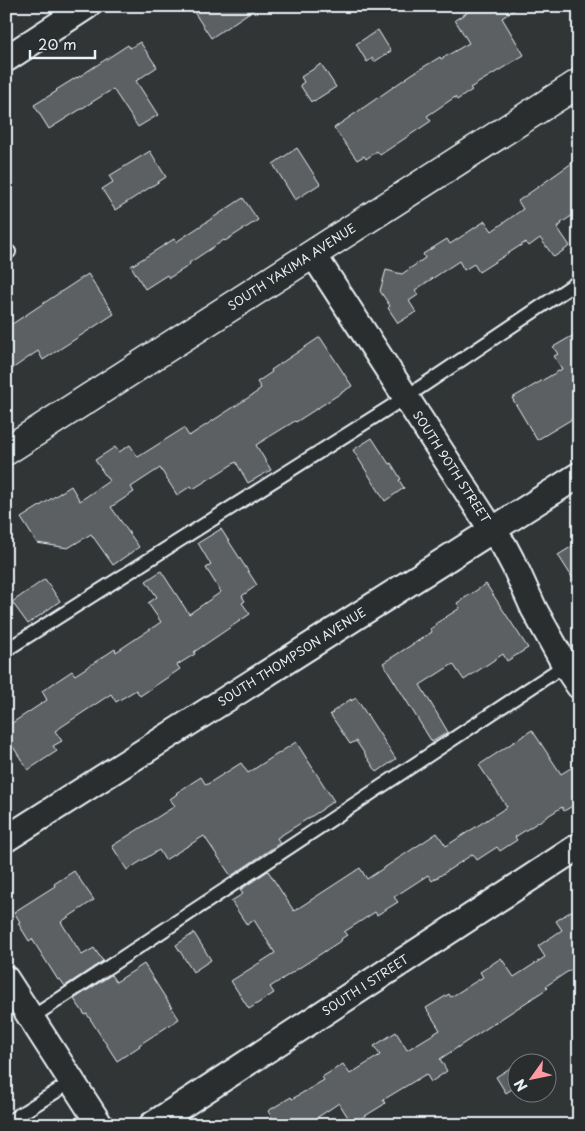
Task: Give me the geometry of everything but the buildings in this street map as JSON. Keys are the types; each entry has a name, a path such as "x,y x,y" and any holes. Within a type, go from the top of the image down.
{"main road":[{"name":"SOUTH YAKIMA AVENUE","path":"6,451 579,83"}],"street":[{"path":"6,59 87,6"},
{"name":"SOUTH 90TH STREET","path":"313,254 504,546 534,609 572,661 579,686"},
{"name":"SOUTH THOMPSON AVENUE","path":"6,839 579,476"},
{"name":"SOUTH I STREET","path":"152,1125 579,846"},
{"path":"6,979 100,1125"}],"lane":[{"path":"6,650 406,397 579,281"},
{"path":"32,1018 572,661"},
{"path":"6,1123 73,1081"}]}
